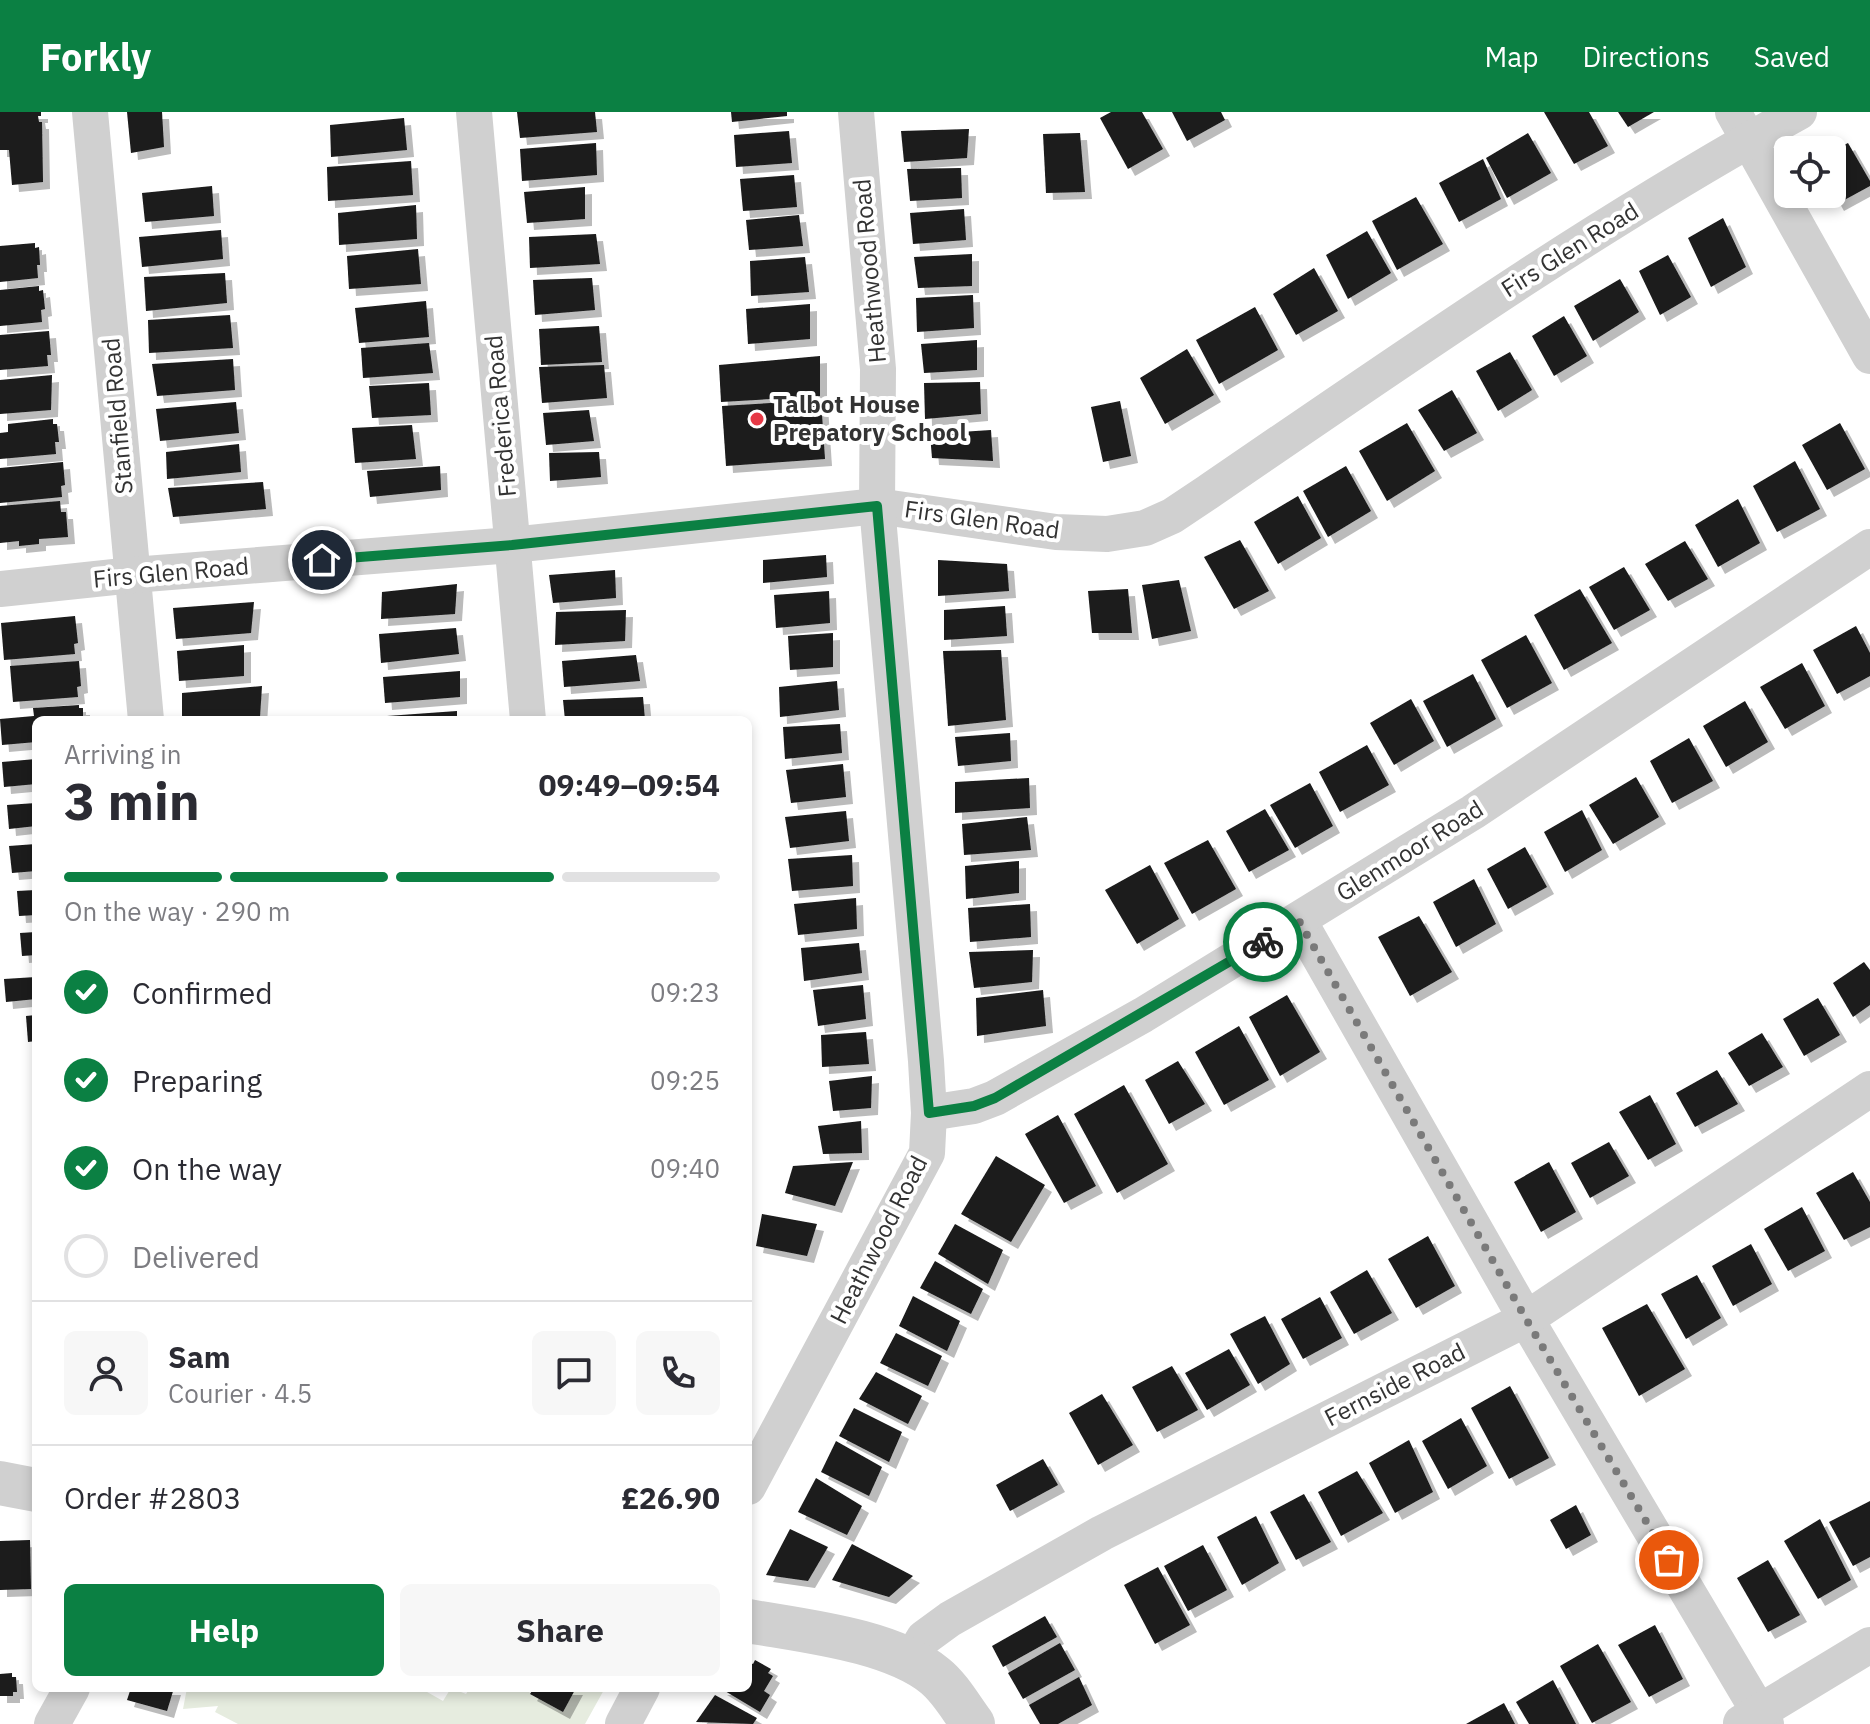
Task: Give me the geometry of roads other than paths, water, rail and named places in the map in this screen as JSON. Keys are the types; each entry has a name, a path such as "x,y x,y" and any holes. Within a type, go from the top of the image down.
{"street":[{"name":"Stanfield Road","path":"90,112 146,716"},
{"name":"Frederica Road","path":"474,112 528,716"},
{"name":"Heathwood Road","path":"752,1480 927,1153 929,1113 877,506 878,369 856,112"},
{"name":"Firs Glen Road","path":"0,589 133,575 512,545 877,506 1056,532 1107,534 1145,528 1172,516 1208,492 1740,126 1799,112"},
{"path":"1740,126 1870,356"},
{"name":"Glenmoor Road","path":"929,1113 974,1106 995,1098 1143,1015 1299,921 1586,738 1870,547"},
{"path":"1299,921 1755,1720 1870,1645"},
{"name":"Fernside Road","path":"911,1659 924,1638 950,1619 1102,1533 1526,1319 1870,1089"},
{"path":"0,1483 32,1489"},
{"path":"752,1622 863,1644 911,1659 937,1677 973,1724"},
{"path":"52,1724 70,1692"},
{"path":"623,1724 640,1692"}],"place":[{"name":"Talbot House Prepatory School","path":"757,419"}]}
